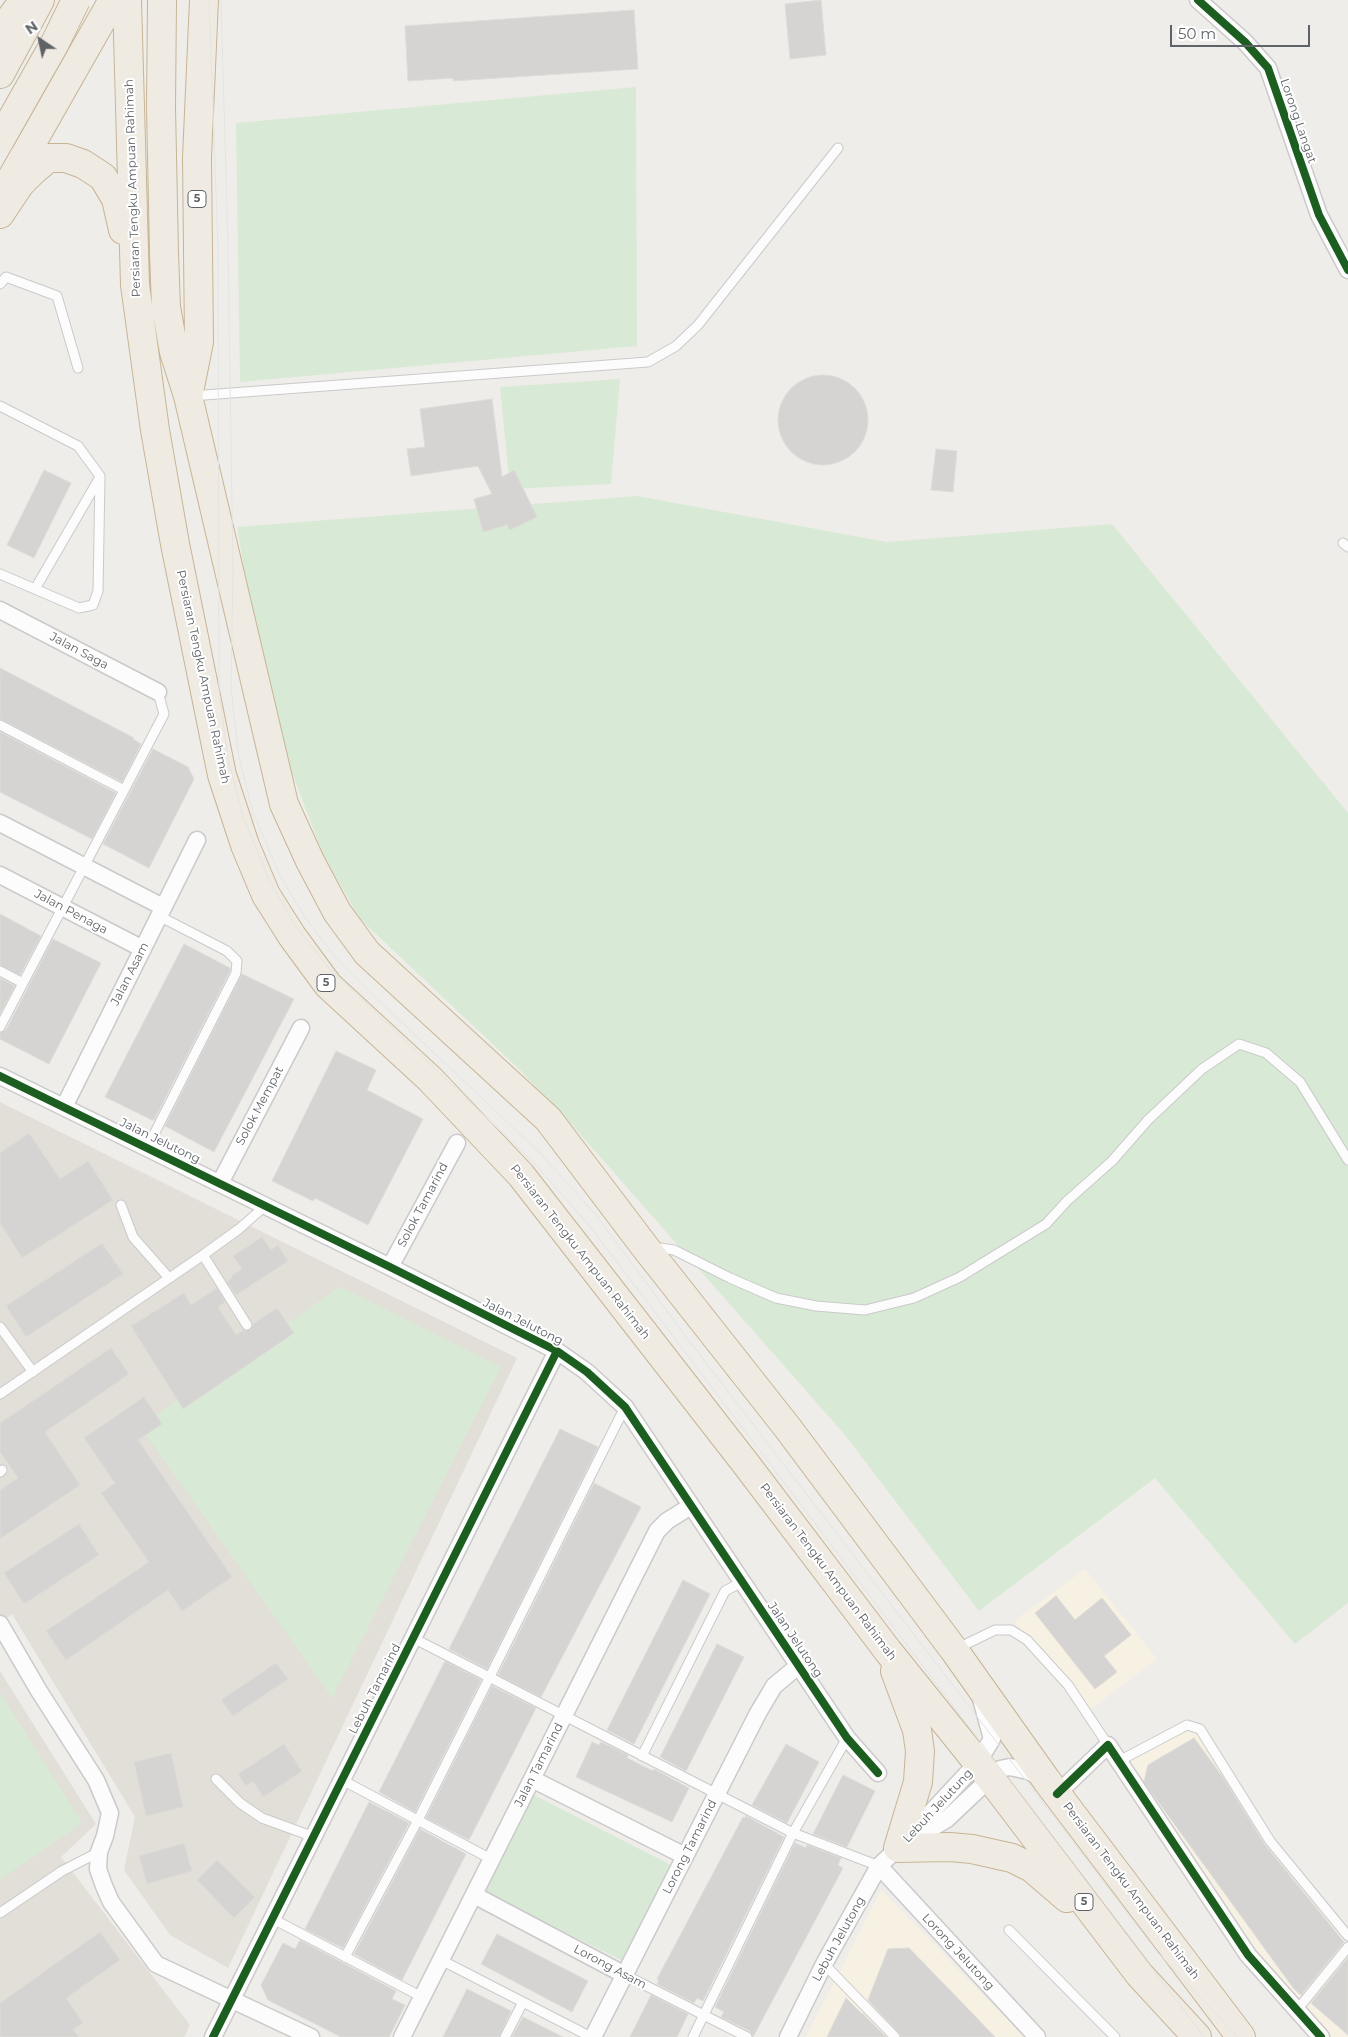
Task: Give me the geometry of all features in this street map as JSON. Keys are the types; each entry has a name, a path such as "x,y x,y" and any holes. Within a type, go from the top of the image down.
{"highway":[{"path":"0,20 7,0"},
{"path":"0,33 24,0"},
{"path":"0,74 40,0"},
{"path":"67,83 84,29 81,12 74,0"},
{"path":"0,140 55,44 74,0"},
{"path":"0,198 113,0"},
{"name":"Persiaran Tengku Ampuan Rahimah","path":"126,0 135,285 155,430 175,544 222,775 245,845 266,895 292,936 328,985 430,1079 521,1175 746,1464 888,1651 984,1770 1139,1974 1197,2037"},
{"name":"5","path":"162,0 161,107 166,307 174,352 188,396"},
{"name":"5","path":"188,396 199,342 197,158 204,0"},
{"path":"0,214 20,184 48,158 66,158 83,164 103,177 116,199 135,285"},
{"name":"Persiaran Tengku Ampuan Rahimah","path":"188,396 284,804 337,912 368,953 548,1119 645,1247 788,1427 954,1650 1052,1788 1241,2037"},
{"path":"888,1651 916,1730 920,1751 918,1782 889,1857"},
{"path":"889,1857 950,1847 972,1849 1012,1858 1032,1868 1068,1900 1139,1974"}],"street":[{"name":"Lorong Langat","path":"1198,0 1245,42 1268,68 1319,215 1348,270"},
{"name":"Jalan Saga","path":"0,611 158,692"},
{"path":"0,823 84,866 161,912"},
{"name":"Jalan Asam","path":"64,1107 197,840"},
{"name":"Jalan Penaga","path":"0,875 143,949"},
{"name":"Solok Mempat","path":"220,1183 301,1028"},
{"name":"Jalan Jelutong","path":"0,1076 390,1266 557,1351 587,1372 625,1407 847,1738 878,1773"},
{"name":"Solok Tamarind","path":"390,1266 456,1143"},
{"name":"Lebuh Tamarind","path":"213,2037 557,1351"},
{"name":"Jalan Tamarind","path":"402,2037 657,1532 666,1521 691,1506"},
{"path":"0,1624 39,1691 96,1780 110,1813 99,1852 98,1869 111,1902 156,1964 311,2037"},
{"name":"Lorong Tamarind","path":"592,2037 774,1686 798,1666"},
{"name":"Lebuh Jelutung","path":"889,1857 984,1770 992,1739 975,1680"},
{"path":"1052,1788 1108,1745 1248,1956 1321,2037"},
{"name":"Lebuh Jelutung","path":"984,1770 1010,1767 1028,1771 1052,1788"},
{"path":"532,1779 685,1856"},
{"name":"Lebuh Jelutong","path":"788,2037 824,1964 889,1857"},
{"name":"Lorong Jelutong","path":"889,1857 1037,2037"},
{"name":"Lorong Asam","path":"474,1894 625,1975"}],"lane":[{"path":"188,396 648,362 676,346 698,325 838,148"},
{"path":"0,284 6,277 57,296 78,368"},
{"path":"0,406 78,446 100,476 98,591 93,605 79,608 0,574"},
{"path":"35,589 100,476"},
{"path":"0,1027 164,714 158,692"},
{"path":"0,726 124,790"},
{"path":"147,1148 236,973 237,961 227,951 161,912"},
{"path":"0,971 23,983"},
{"path":"645,1247 674,1250 776,1298 816,1306 864,1310 914,1298 960,1277 1046,1224 1067,1201 1112,1161 1148,1120 1202,1069 1239,1044 1266,1053 1300,1082 1348,1160"},
{"path":"121,1205 133,1237 169,1278"},
{"path":"0,1394 203,1255 239,1229 265,1206"},
{"path":"203,1255 247,1325"},
{"path":"0,1327 33,1372"},
{"path":"345,1957 418,1820 488,1676 625,1407"},
{"path":"642,1756 725,1591 742,1582"},
{"path":"954,1650 995,1630 1011,1630 1027,1640 1068,1685 1108,1745"},
{"path":"413,1638 793,1833 889,1857"},
{"path":"1119,1761 1186,1726 1200,1729 1270,1841 1348,1936"},
{"path":"693,2037 793,1833 847,1738"},
{"path":"216,1779 240,1803 262,1818 314,1837"},
{"path":"342,1780 491,1859"},
{"path":"0,1913 62,1871 99,1852"},
{"path":"272,1919 422,1997"},
{"path":"1009,1930 1115,2037"},
{"path":"1297,2010 1348,1947"},
{"path":"441,1960 592,2037"},
{"path":"824,1964 895,2037"},
{"name":"Lorong Asam","path":"625,1975 747,2037"},
{"path":"505,2037 523,2002"}],"shaded area":[{"path":"0,1102 517,1358 228,1968 170,1935 124,1870 135,1817 12,1614 0,1623"},
{"path":"1085,1569 1157,1659 1083,1715 1014,1621"},
{"path":"0,1671 96,1824 61,1857 190,2025 184,2037 0,2037"},
{"path":"1187,1730 1198,1732 1267,1842 1348,1942 1348,2037 1331,2037 1259,1956 1127,1762"},
{"path":"881,1890 1024,2037 806,2037"}],"green space":[{"path":"636,87 637,346 240,382 236,123"},
{"path":"620,379 611,484 510,489 500,387"},
{"path":"637,496 887,542 1112,524 1348,813 1348,1603 1295,1644 1155,1478 979,1611 845,1435 572,1125 519,1069 359,918 323,854 282,747 246,580 237,527"},
{"path":"340,1287 501,1367 332,1698 140,1426"},
{"path":"0,1692 82,1823 0,1880"},
{"path":"534,1795 671,1865 623,1961 484,1892"}],"building":[{"path":"821,0 826,55 790,59 785,4"},
{"path":"634,10 638,69 453,81 453,78 408,81 405,26"},
{"path":"814,375 832,375 848,382 861,395 868,411 868,429 861,445 848,458 832,465 814,465 798,458 785,445 778,429 778,411 785,395 798,382"},
{"path":"492,399 502,477 514,470 537,517 510,530 507,525 483,532 474,499 492,494 478,466 411,476 407,449 425,447 420,409"},
{"path":"936,449 957,451 953,492 931,490"},
{"path":"44,470 71,483 34,558 7,545"},
{"path":"0,668 134,738 141,744 122,782 0,719"},
{"path":"0,732 116,793 92,839 0,792"},
{"path":"153,749 188,767 194,779 149,868 103,844"},
{"path":"0,914 41,936 20,975 0,965"},
{"path":"53,939 101,963 49,1064 0,1039 0,1033 6,1030"},
{"path":"184,944 230,968 230,971 154,1120 152,1120 105,1097"},
{"path":"242,974 294,999 214,1152 165,1126"},
{"path":"0,978 15,986 0,1014"},
{"path":"336,1051 376,1070 367,1090 423,1119 368,1225 315,1198 313,1201 272,1181"},
{"path":"29,1133 60,1179 88,1161 113,1200 22,1258 0,1223 0,1153"},
{"path":"262,1237 271,1250 278,1245 288,1261 236,1295 227,1282 232,1278 231,1276 242,1269 233,1256"},
{"path":"102,1243 123,1274 26,1337 6,1306"},
{"path":"217,1288 225,1302 218,1307 236,1335 244,1330 251,1330 253,1324 277,1308 294,1333 183,1409 131,1326 184,1293 191,1305"},
{"path":"111,1348 129,1374 45,1432 80,1485 0,1539 0,1490 18,1478 0,1452 0,1423"},
{"path":"144,1397 162,1424 138,1440 232,1577 182,1611 168,1590 66,1660 46,1631 149,1562 101,1493 115,1483 84,1438"},
{"path":"560,1429 598,1447 487,1669 449,1649"},
{"path":"594,1483 641,1507 541,1697 498,1675"},
{"path":"79,1524 99,1555 24,1604 4,1573"},
{"path":"683,1580 710,1594 634,1744 607,1730"},
{"path":"1056,1596 1075,1620 1102,1598 1131,1635 1104,1656 1117,1672 1095,1689 1035,1613"},
{"path":"717,1644 744,1657 686,1771 660,1757"},
{"path":"445,1661 481,1680 415,1812 379,1792"},
{"path":"276,1663 288,1679 233,1716 221,1700"},
{"path":"492,1686 536,1708 469,1840 426,1818"},
{"path":"1194,1738 1224,1779 1265,1845 1344,1942 1301,1995 1294,1989 1144,1782 1148,1765"},
{"path":"592,1742 599,1745 601,1742 628,1755 627,1758 653,1771 654,1769 689,1788 672,1822 576,1777"},
{"path":"284,1744 302,1771 263,1797 253,1781 246,1786 238,1774"},
{"path":"786,1744 819,1762 787,1823 752,1805"},
{"path":"171,1753 183,1807 146,1816 134,1762"},
{"path":"843,1775 875,1791 847,1847 813,1834"},
{"path":"369,1802 409,1823 343,1948 305,1929"},
{"path":"746,1816 784,1837 703,2001 697,1998 694,2003 657,1984 659,1980 657,1979 743,1817 745,1818"},
{"path":"420,1829 466,1854 402,1980 354,1954"},
{"path":"184,1843 192,1871 147,1884 139,1856"},
{"path":"795,1843 806,1848 807,1845 841,1858 838,1865 843,1868 753,2037 750,2031 721,2017 724,2012 715,2007"},
{"path":"217,1860 255,1897 234,1918 197,1880"},
{"path":"100,1932 120,1960 66,1998 83,2023 73,2029 79,2037 0,2037 0,2003"},
{"path":"497,1934 588,1981 572,2012 481,1964"},
{"path":"300,1940 396,1991 392,1999 405,2005 389,2037 341,2037 268,2000 261,1985 283,1943 295,1949"},
{"path":"909,1948 995,2037 901,2037 868,2000 888,1949"},
{"path":"1348,1957 1348,2035 1311,2003"},
{"path":"467,1989 511,2011 499,2037 443,2037"},
{"path":"651,1995 688,2014 677,2037 630,2037"},
{"path":"846,1998 862,2013 886,2037 827,2037"},
{"path":"523,2017 563,2037 512,2037"}],"tram line":[{"path":"209,0 218,247 219,690 228,759 243,816 269,880 295,925 328,967 532,1161 588,1224 1204,2037"},
{"path":"221,0 228,246 233,571 231,688 238,752 252,810 280,876 306,919 336,958 539,1152 596,1215 687,1338 1158,1953 1238,2037"}],"cycle path":[{"path":"1198,0 1245,42 1268,68 1319,215 1348,270"},
{"path":"0,1076 557,1351 587,1372 625,1407 847,1738 878,1773"},
{"path":"213,2037 557,1351"},
{"path":"1057,1794 1108,1745 1248,1955 1321,2037"}]}
